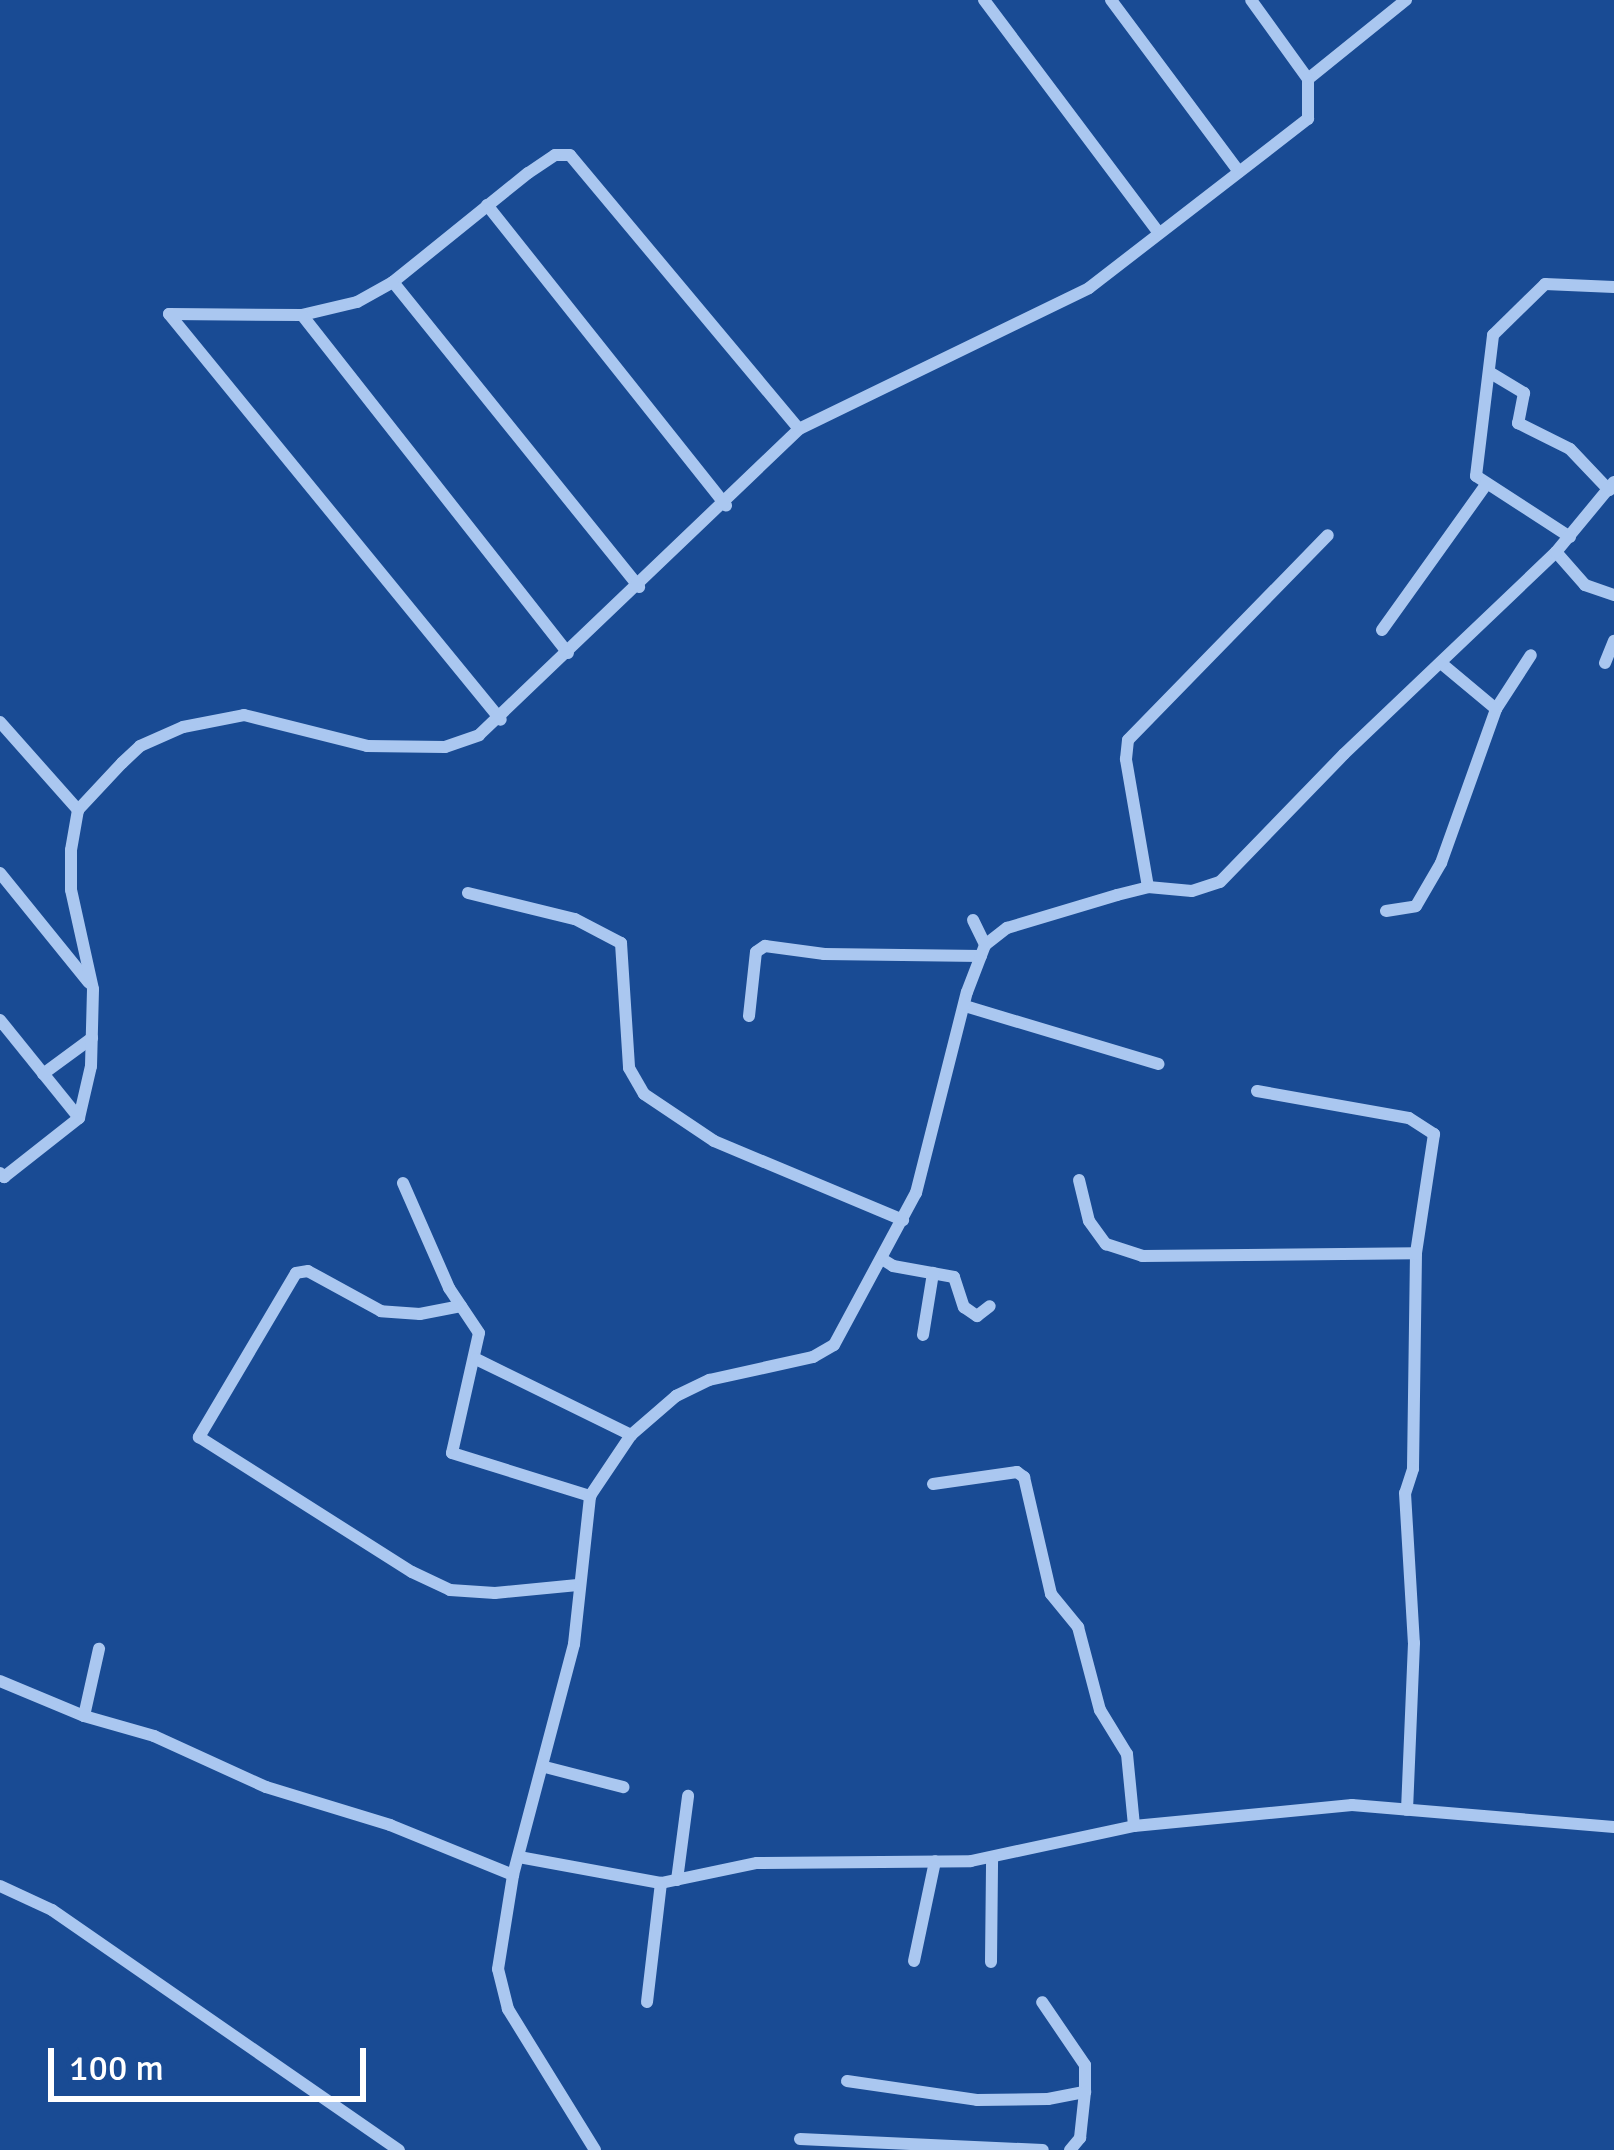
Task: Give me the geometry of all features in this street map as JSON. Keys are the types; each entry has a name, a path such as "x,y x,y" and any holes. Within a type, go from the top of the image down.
{"street":[{"path":"984,0 1157,230"},
{"path":"1111,0 1239,172"},
{"path":"0,1173 4,1178 79,1118 92,1038 94,989 71,890 78,810 140,746 183,727 244,715 367,746 445,747 501,720 799,430 1089,287 1157,230 1307,119 1307,79 1251,0"},
{"path":"1307,79 1406,0"},
{"path":"501,720 169,314 302,315 357,302 393,282 555,155 570,155 799,430"},
{"path":"487,205 726,505"},
{"path":"393,282 640,587"},
{"path":"1570,537 1476,476 1493,335 1545,284 1614,287"},
{"path":"302,315 568,653"},
{"path":"595,2150 503,1996 498,1970 513,1875 574,1644 590,1496 631,1435 676,1396 709,1380 825,1352 883,1259 926,1163 983,951 1007,928 1148,887 1192,892 1220,881 1556,552 1611,486 1570,449 1518,423 1524,393 1489,372"},
{"path":"1382,630 1485,486"},
{"path":"1148,887 1128,740 1328,536"},
{"path":"1556,552 1585,586 1614,595"},
{"path":"1605,663 1614,640"},
{"path":"1386,911 1416,906 1441,863 1496,709 1531,655"},
{"path":"1441,664 1496,709"},
{"path":"0,722 78,810"},
{"path":"0,873 94,989"},
{"path":"468,892 575,919 621,943 629,1068 644,1094 714,1142 902,1220"},
{"path":"974,920 983,951"},
{"path":"749,1016 756,952 765,946 824,954 983,951"},
{"path":"965,1006 1158,1064"},
{"path":"0,1020 79,1118"},
{"path":"43,1073 92,1038"},
{"path":"1257,1091 1409,1118 1432,1130 1433,1166 1416,1253 1413,1469 1406,1493 1414,1642 1407,1810"},
{"path":"1079,1180 1089,1222 1106,1244 1142,1256 1416,1253"},
{"path":"403,1183 460,1306 479,1333 452,1453 590,1496"},
{"path":"883,1259 892,1266 954,1277 964,1307 977,1316 991,1306"},
{"path":"460,1306 420,1314 381,1311 308,1270 296,1273 199,1437 412,1572 450,1590 495,1593 578,1585"},
{"path":"923,1335 933,1273"},
{"path":"476,1359 631,1435"},
{"path":"933,1484 1017,1472 1024,1478 1051,1594 1078,1627 1100,1710 1127,1754 1135,1826"},
{"path":"84,1716 99,1649"},
{"path":"0,1681 84,1716 154,1736 266,1787 390,1825 513,1875"},
{"path":"544,1767 623,1787"},
{"path":"676,1880 688,1796"},
{"path":"519,1857 661,1883 757,1863 992,1858 1135,1826 1352,1805 1614,1827"},
{"path":"991,1962 992,1858"},
{"path":"914,1961 935,1862"},
{"path":"647,2002 661,1883"},
{"path":"0,1886 52,1910 399,2150"},
{"path":"1042,2002 1085,2065 1080,2138 1070,2150"},
{"path":"847,2081 977,2100 1048,2099 1085,2092"},
{"path":"800,2139 1043,2150"}]}
